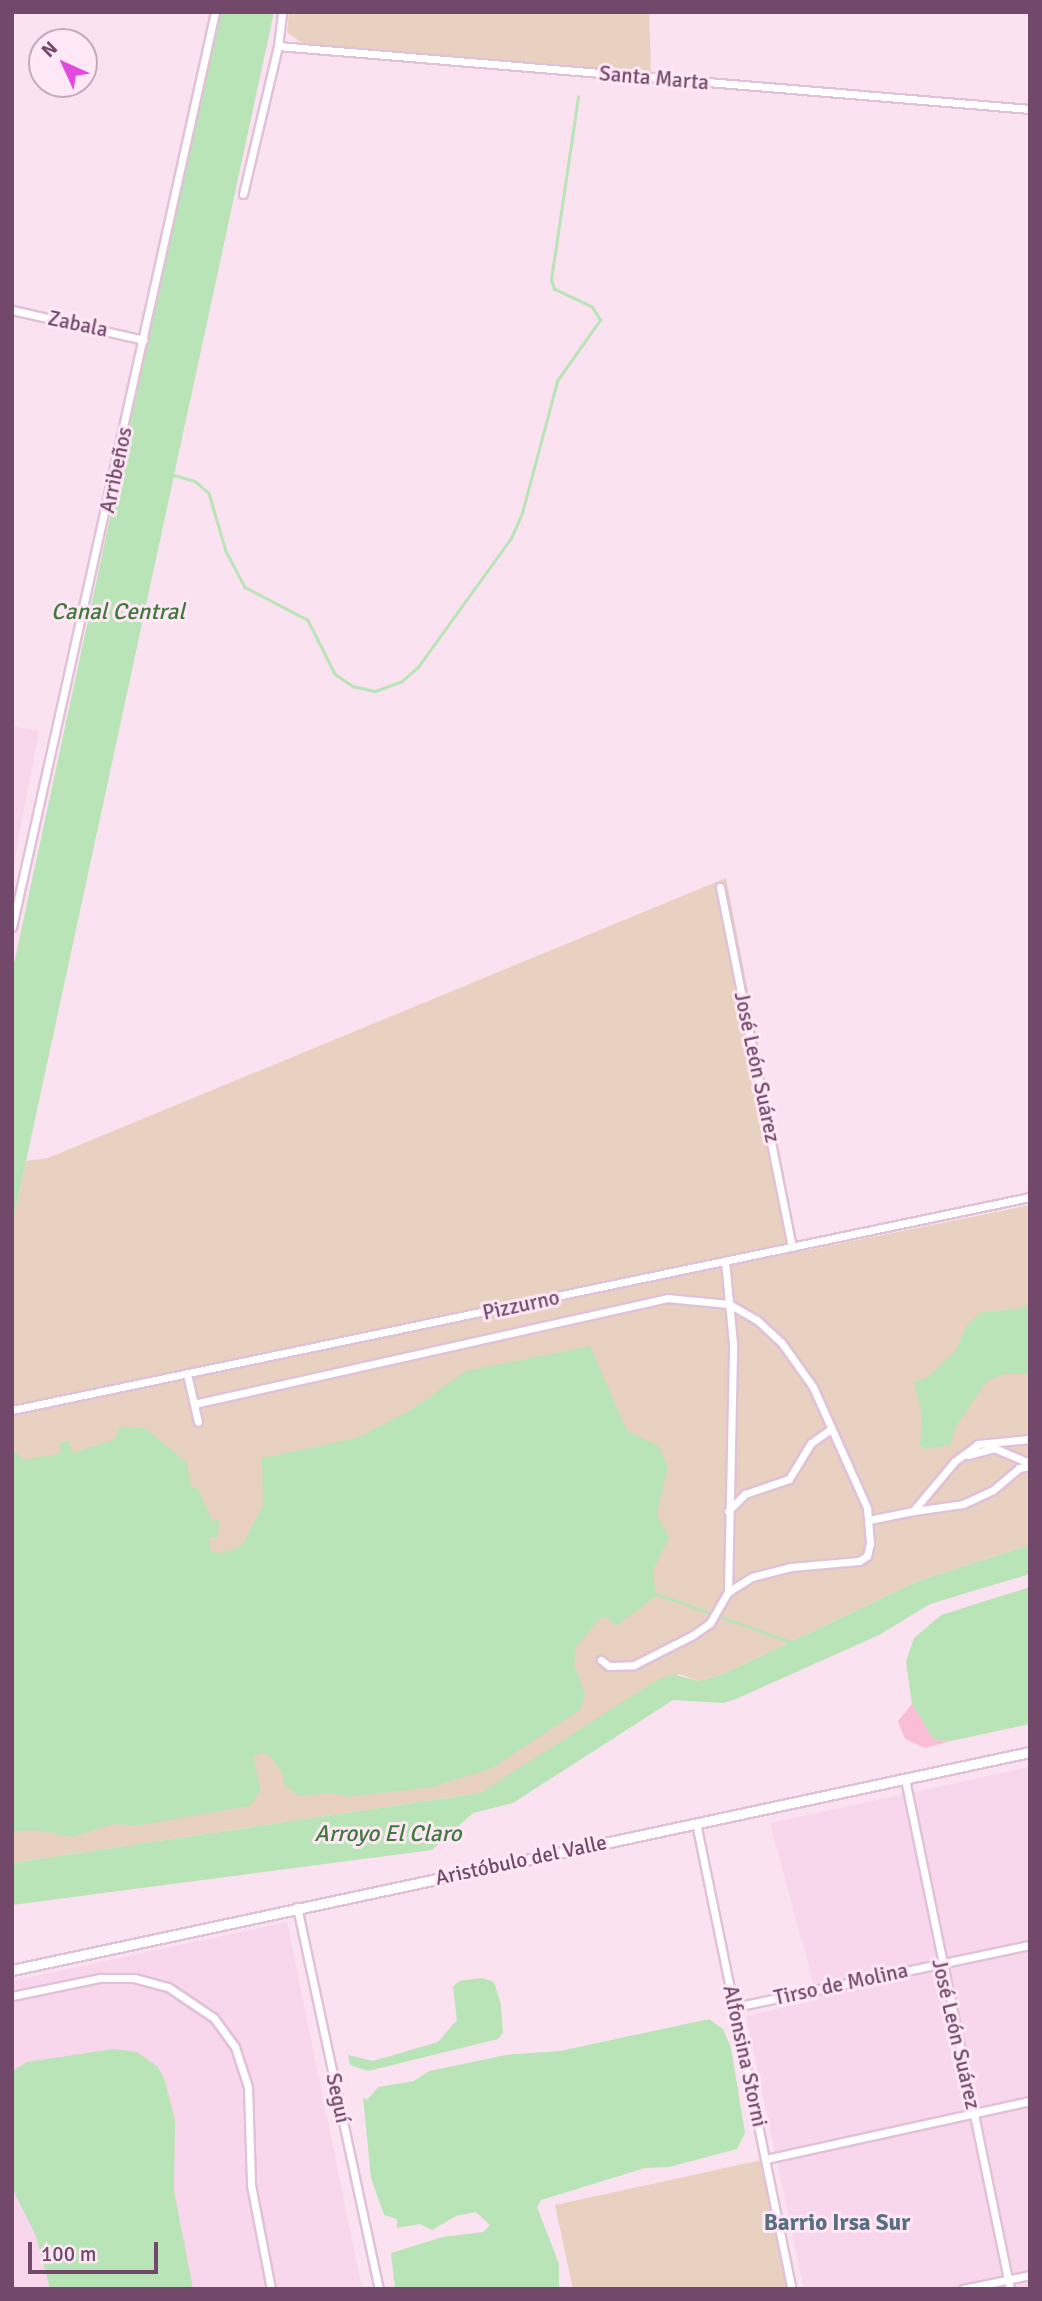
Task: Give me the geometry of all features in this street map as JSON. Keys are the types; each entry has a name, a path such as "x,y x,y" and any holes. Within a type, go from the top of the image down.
{"street":[{"name":"Arribeños","path":"12,927 215,12"},
{"path":"243,194 278,46 282,12"},
{"name":"Santa Marta","path":"278,46 1030,109"},
{"name":"Zabala","path":"12,310 144,340"},
{"name":"José León Suárez","path":"720,887 792,1247"},
{"name":"Pizzurno","path":"12,1410 1030,1197"},
{"path":"725,1262 733,1343 728,1592"},
{"path":"194,1404 667,1298 729,1304 757,1320 781,1342 813,1387 869,1520 870,1543 867,1556 859,1561 792,1567 751,1577 728,1592 712,1620 693,1635 634,1665 609,1666 601,1660"},
{"path":"187,1374 198,1422"},
{"path":"728,1512 745,1494 789,1479 811,1443 831,1429"},
{"path":"914,1511 955,1461 978,1444 1030,1439"},
{"path":"955,1461 994,1448 1030,1465"},
{"path":"869,1520 914,1511 938,1511 963,1504 993,1490 1019,1468 1030,1465"},
{"name":"Aristóbulo del Valle","path":"12,1969 1030,1752"},
{"name":"José León Suárez","path":"905,1779 940,1963 1010,2289"},
{"name":"Alfonsina Storni","path":"696,1823 792,2289"},
{"name":"Seguí","path":"297,1907 379,2289"},
{"name":"Tirso de Molina","path":"735,2007 1030,1945"},
{"path":"12,1996 100,1979 134,1978 168,1987 214,2018 234,2047 248,2087 251,2185 271,2289"},
{"path":"766,2159 1030,2101"},
{"path":"962,2289 1030,2275"}],"shaded area":[{"path":"289,12 649,12 651,73 304,45 287,32"},
{"path":"12,726 39,731 12,872"},
{"path":"726,878 799,1252 1030,1205 1030,1545 918,1581 721,1675 699,1681 679,1674 480,1793 12,1863 12,1226 26,1161 48,1158"},
{"path":"1030,1767 1030,2289 804,2289 746,2016 818,2000 770,1823"},
{"path":"287,1922 362,2289 12,2289 12,1981"},
{"path":"766,2159 792,2289 573,2289 555,2205"}],"sand":[{"path":"912,1704 934,1740 951,1741 925,1748 905,1739 898,1721"}],"water":[{"name":"Canal Central","path":"219,12 274,12 12,1226 12,973"},
{"path":"1030,1303 1030,1374 1003,1374 986,1382 956,1426 950,1445 925,1449 920,1445 922,1416 914,1382 927,1378 956,1350 966,1327 981,1312 1018,1309"},
{"path":"590,1346 627,1431 658,1446 668,1466 657,1515 669,1538 653,1570 656,1596 616,1626 607,1617 600,1618 576,1647 574,1664 585,1694 581,1709 492,1768 432,1787 349,1797 331,1793 299,1796 284,1785 282,1772 266,1752 253,1756 261,1790 250,1806 134,1826 114,1824 73,1837 34,1830 12,1832 12,1449 24,1460 61,1453 60,1443 69,1441 72,1453 114,1440 120,1427 145,1428 187,1463 191,1486 199,1490 212,1521 219,1520 218,1537 209,1538 211,1552 221,1553 228,1549 229,1552 243,1544 263,1505 262,1458 357,1438 411,1410 466,1371"},
{"name":"Arroyo El Claro","path":"1030,1545 1030,1574 930,1604 879,1635 736,1699 723,1703 673,1700 513,1803 473,1813 432,1850 12,1905 12,1863 480,1793 657,1680 672,1674 699,1681 721,1675 918,1581"},
{"path":"1030,1587 1030,1724 951,1741 934,1740 912,1704 906,1662 914,1638 941,1615"},
{"path":"482,1978 494,1982 501,2005 503,2033 498,2039 368,2071 350,2065 348,2055 373,2061 438,2042 457,2020 453,1987 459,1981"},
{"path":"709,2019 723,2029 731,2048 745,2133 737,2149 669,2167 645,2168 541,2200 537,2207 559,2264 559,2289 395,2289 391,2253 443,2237 483,2232 490,2225 476,2212 456,2216 432,2230 420,2224 397,2228 397,2219 384,2215 371,2178 363,2097 367,2100 378,2087 414,2081 429,2071 506,2055 560,2051"},
{"path":"114,2049 137,2052 158,2067 165,2081 175,2120 174,2191 193,2289 50,2289 36,2236 12,2188 12,2071 27,2062"}],"waterway":[{"path":"174,475 195,481 209,493 226,551 245,587 308,620 335,674 353,686 375,691 402,681 418,667 511,538 522,513 557,381 600,320 592,307 554,289 551,280 578,97"},
{"path":"657,1594 794,1643"}],"district":[{"name":"Barrio Irsa Sur","path":"837,2223"}]}
